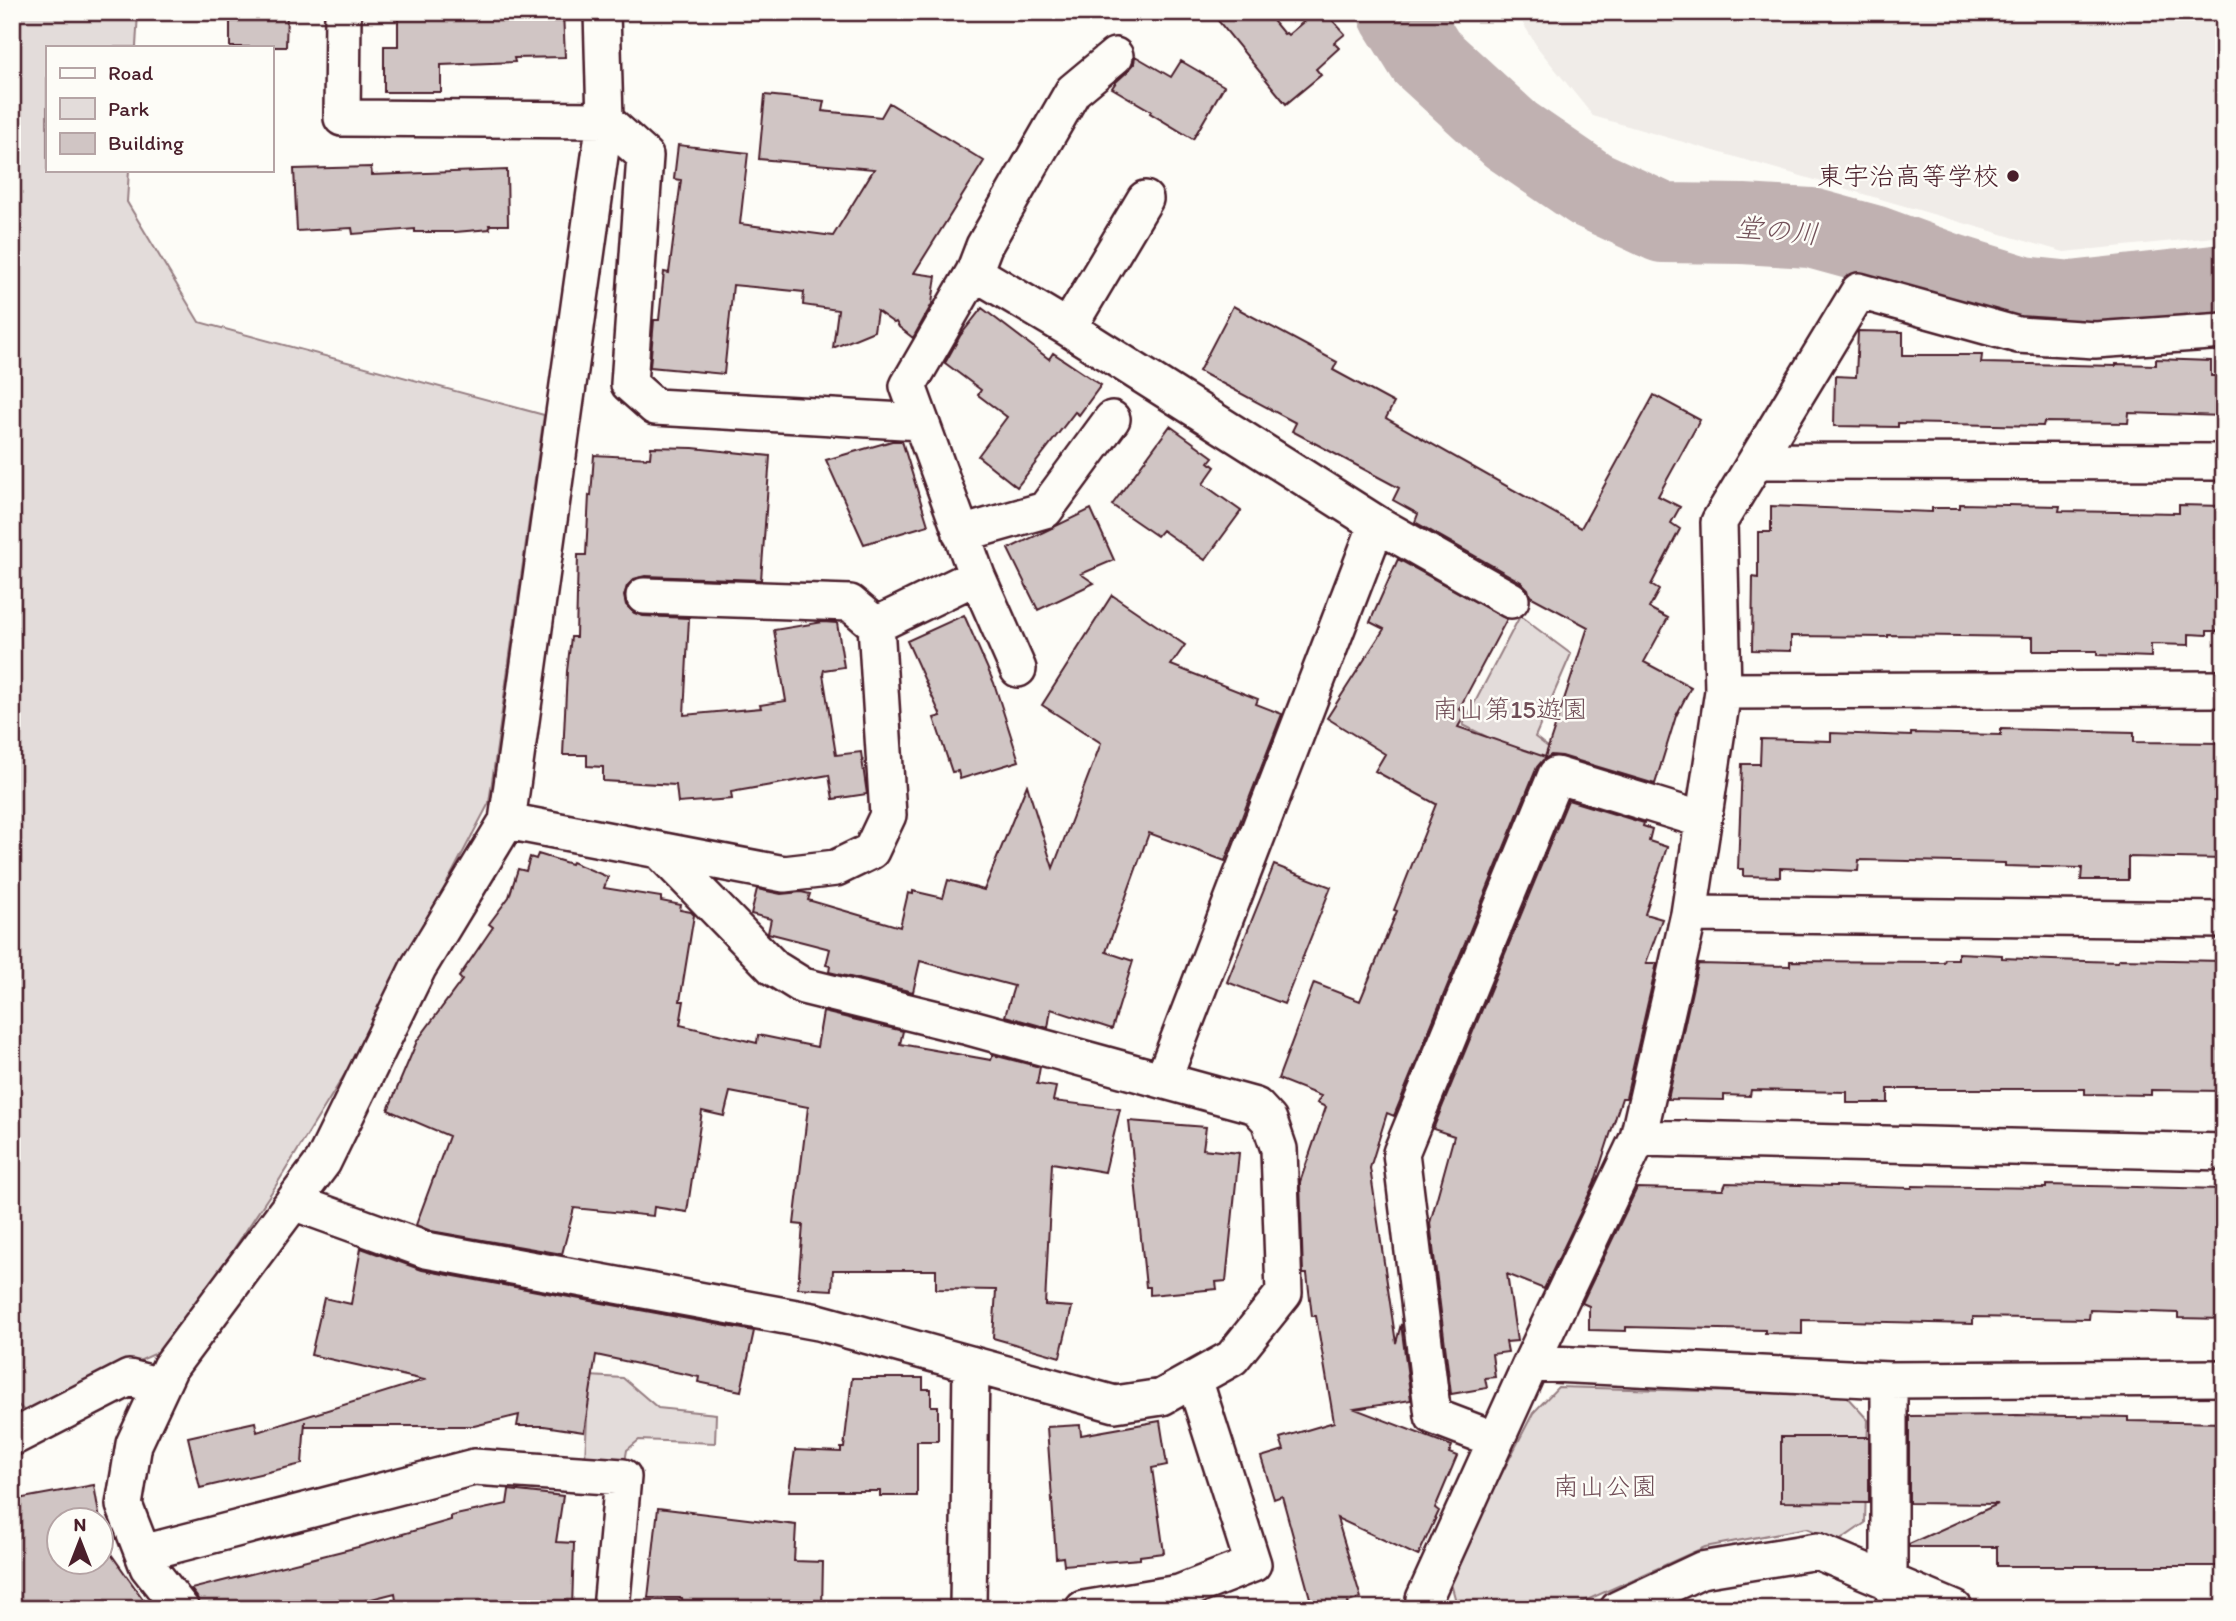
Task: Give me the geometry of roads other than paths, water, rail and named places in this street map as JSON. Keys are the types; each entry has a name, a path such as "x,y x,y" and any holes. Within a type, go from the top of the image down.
{"street":[{"path":"343,12 342,118 605,120 645,156 629,384 655,407 921,422"},
{"path":"181,1609 148,1567 124,1505 134,1444 170,1367 323,1162 418,968 507,821 605,120 602,12"},
{"path":"1018,669 977,576 908,386 1073,91 1115,56"},
{"path":"1068,328 1145,199"},
{"path":"974,272 1068,328 1377,524 1511,600"},
{"path":"1430,1609 1424,1599 1531,1363 1639,1138 1689,914 1723,691 1719,522 1859,291 2018,335 2095,340 2224,331"},
{"path":"961,534 1045,510 1111,419"},
{"path":"1756,461 2224,462"},
{"path":"1163,1080 1377,524"},
{"path":"876,625 977,576"},
{"path":"507,821 783,874 836,868 871,851 888,815 876,625 850,603 644,596"},
{"path":"1723,691 2224,689"},
{"path":"1496,1440 1433,1416 1401,1153 1556,775 1703,820"},
{"path":"293,1202 426,1251 818,1322 1115,1404 1162,1398 1232,1358 1284,1293 1279,1149 1269,1120 1256,1106 965,1026 803,986 774,968 659,850"},
{"path":"1689,914 2224,920"},
{"path":"1639,1138 2224,1152"},
{"path":"1531,1363 1889,1381 2224,1378"},
{"path":"968,1609 971,1364"},
{"path":"12,1438 129,1378 161,1386"},
{"path":"1083,1609 1179,1593 1253,1564 1194,1379"},
{"path":"1889,1381 1895,1595"},
{"path":"143,1553 474,1467 623,1476 611,1609"},
{"path":"1618,1609 1679,1596 1701,1570 1817,1551 1895,1595 1955,1609"}],"waterway":[{"name":"堂の川","path":"1398,12 1426,57 1511,135 1590,189 1663,223 1811,228 1873,245 2023,296 2072,301 2224,284"}],"place":[{"name":"東宇治高等学校","path":"2013,176"}],"park label":[{"name":"南山第15遊園","path":"1510,709"},
{"name":"南山公園","path":"1605,1486"}]}
